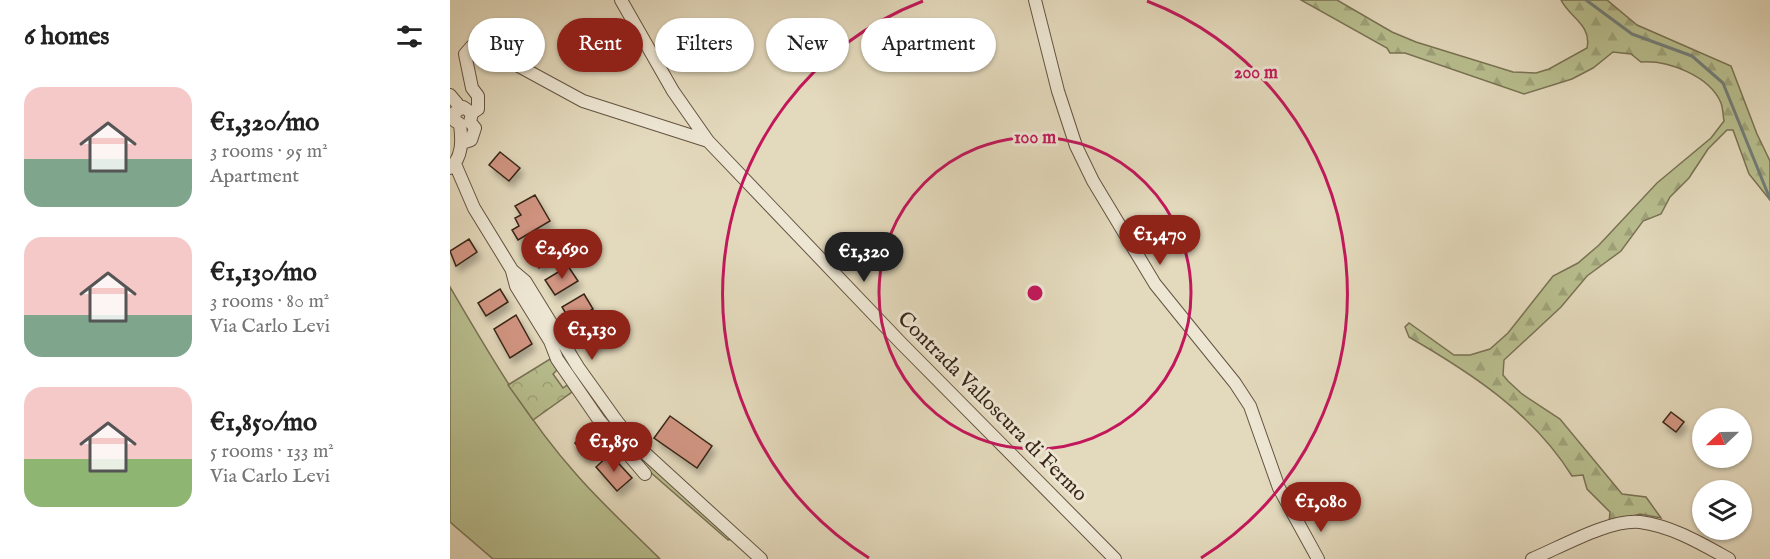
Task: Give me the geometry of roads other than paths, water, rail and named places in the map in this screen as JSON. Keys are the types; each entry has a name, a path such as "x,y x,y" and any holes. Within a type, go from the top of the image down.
{"street":[{"name":"Contrada Valloscura di Fermo","path":"621,0 673,91 708,141 900,343 1115,559"},
{"path":"1035,0 1058,91 1077,146 1093,181 1155,284 1235,383 1250,406 1280,488 1318,559"},
{"path":"645,474 599,420 557,359 550,341 516,286 512,270 474,208 453,166 462,143 461,114 472,88 465,54 472,46 480,45 583,101 708,141"},
{"path":"450,95 461,114"},
{"path":"512,270 525,281 578,367 635,444 761,559"},
{"path":"1532,559 1606,528 1639,522 1667,528 1729,559"}],"waterway":[{"path":"1586,0 1632,34 1692,56 1723,83 1770,199"}]}
